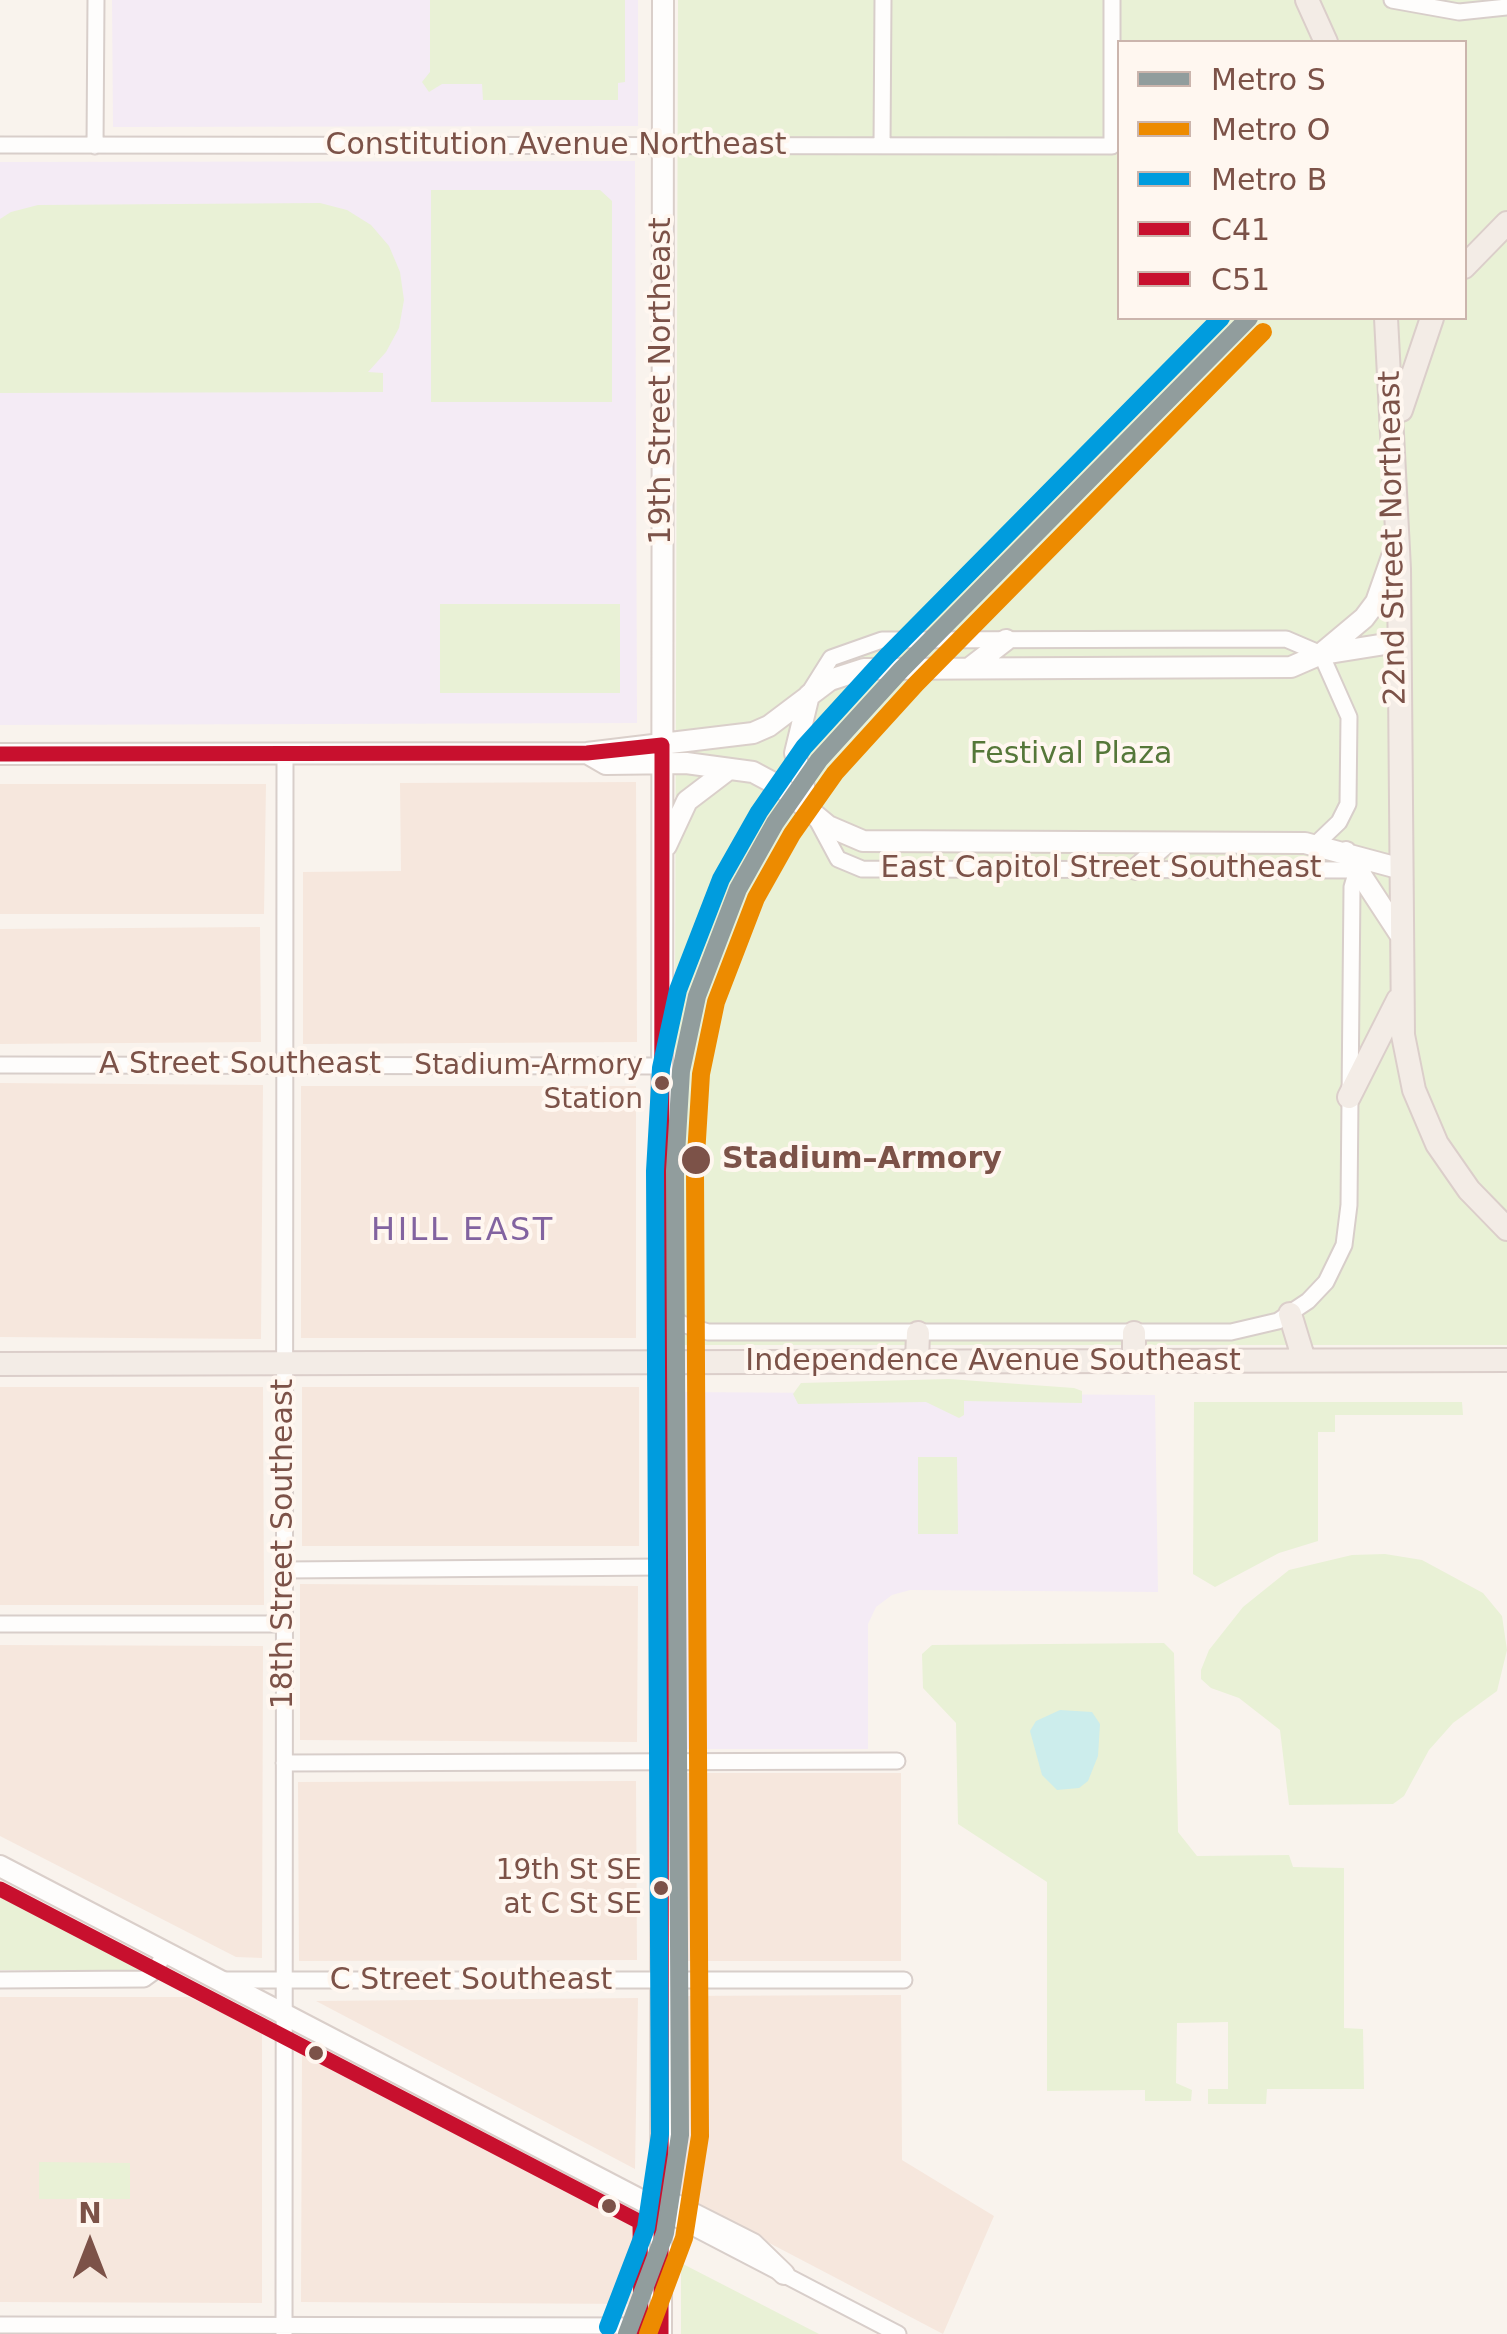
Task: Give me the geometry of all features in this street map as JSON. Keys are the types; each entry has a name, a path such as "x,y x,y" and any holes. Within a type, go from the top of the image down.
{"main road":[{"name":"19th Street Northeast","path":"661,2330 662,0"},
{"path":"1307,0 1325,40"},
{"path":"1467,263 1507,223"},
{"name":"22nd Street Northeast","path":"1386,320 1395,438 1398,933 1405,1048 1422,1110 1457,1174 1507,1229"},
{"path":"1389,347 1422,320"},
{"path":"1395,438 1411,374 1431,320"},
{"path":"1321,654 1371,609 1396,546"},
{"path":"971,667 1006,640"},
{"path":"0,754 662,754 753,733 769,726 810,693 852,671 971,667 1282,668 1321,654 1398,642"},
{"path":"810,693 794,754 801,789 814,814"},
{"name":"East Capitol Street Southeast","path":"662,754 773,781 839,832 875,842 1316,844 1352,861 1398,933"},
{"path":"661,858 687,801 729,769"},
{"path":"1136,869 1166,842"},
{"path":"1352,861 1398,868"},
{"path":"1349,1097 1400,997"},
{"path":"1290,1314 1304,1360"},
{"path":"917,1361 918,1333"},
{"path":"1134,1333 1134,1360"},
{"name":"Independence Avenue Southeast","path":"0,1364 1507,1360"},
{"path":"0,1866 660,2204 753,2244 784,2274"}],"street":[{"path":"95,146 96,0"},
{"path":"882,146 883,0"},
{"name":"Constitution Avenue Northeast","path":"0,146 1112,146 1112,0"},
{"path":"1392,0 1459,12 1507,7"},
{"path":"810,693 831,658 894,639 1276,638 1321,654"},
{"name":"22nd Street Northeast","path":"1316,844 1346,811 1349,758 1348,711 1321,654"},
{"name":"18th Street Southeast","path":"284,2330 285,754"},
{"name":"East Capitol Street Southeast","path":"814,814 838,859 862,869 1136,869 1352,861"},
{"path":"1290,1314 1326,1282 1344,1245 1348,1219 1352,861"},
{"name":"A Street Southeast","path":"0,1065 661,1066"},
{"name":"Independence Avenue Southeast","path":"661,1310 682,1324 708,1332 1242,1331 1290,1314"},
{"path":"284,1570 662,1566"},
{"path":"0,1624 284,1624"},
{"path":"284,1763 897,1762"},
{"path":"0,1980 144,1979 156,1971 165,1952"},
{"name":"C Street Southeast","path":"219,1980 904,1980"},
{"path":"784,2274 898,2334"},
{"path":"0,2325 661,2330"}],"shaded area":[{"path":"112,0 638,0 638,126 113,127"},
{"path":"635,161 637,723 0,725 0,162"},
{"path":"636,782 637,1042 303,1044 303,872 401,871 400,783"},
{"path":"0,784 266,784 264,914 0,914"},
{"path":"260,927 261,1042 0,1044 0,929"},
{"path":"0,1083 263,1085 261,1339 0,1337"},
{"path":"301,1086 636,1086 636,1338 301,1338"},
{"path":"0,1387 263,1387 264,1605 0,1605"},
{"path":"302,1387 639,1387 639,1546 302,1546"},
{"path":"672,1392 1155,1395 1158,1592 910,1590 892,1595 876,1607 868,1624 868,1749 673,1749"},
{"path":"300,1584 638,1586 637,1742 300,1740"},
{"path":"0,1645 263,1646 262,1958 236,1957 0,1836"},
{"path":"672,1773 901,1773 901,1961 672,1961"},
{"path":"636,1781 637,1960 299,1961 298,1782"},
{"path":"901,1995 902,2160 994,2216 943,2334 670,2191 669,1996"},
{"path":"0,1997 189,1997 262,2032 262,2303 0,2302"},
{"path":"638,1998 635,2169 316,2001"},
{"path":"302,2053 637,2226 637,2304 301,2302"}],"green space":[{"path":"430,0 625,0 625,82 618,83 618,100 483,100 482,84 442,84 429,92 422,82 430,72"},
{"name":"Festival Plaza","path":"678,0 1507,0 1507,1345 674,1345"},
{"path":"431,190 600,190 612,201 612,402 431,402"},
{"path":"320,203 347,210 371,225 389,246 400,272 404,300 399,328 386,352 368,372 383,373 383,392 0,393 0,219 11,212 38,205"},
{"path":"440,604 620,604 620,693 440,693"},
{"path":"949,1379 1074,1388 1082,1391 1082,1403 964,1401 964,1415 959,1418 926,1402 798,1404 793,1394 801,1383"},
{"path":"1194,1402 1462,1402 1463,1415 1335,1415 1335,1432 1318,1432 1318,1541 1279,1553 1215,1587 1193,1574"},
{"path":"918,1457 957,1457 958,1534 918,1534"},
{"path":"1385,1554 1422,1560 1483,1593 1502,1616 1507,1650 1497,1691 1453,1723 1429,1750 1404,1796 1393,1804 1289,1805 1280,1730 1239,1698 1211,1688 1201,1679 1201,1670 1209,1650 1243,1607 1289,1570 1352,1555"},
{"path":"1164,1643 1174,1653 1178,1832 1197,1856 1289,1855 1293,1867 1344,1868 1344,2028 1363,2029 1364,2089 1267,2089 1266,2104 1208,2104 1208,2089 1228,2089 1228,2022 1177,2023 1176,2083 1192,2090 1191,2101 1145,2101 1145,2090 1047,2091 1047,1882 958,1824 956,1723 923,1688 922,1654 932,1645"},
{"path":"0,1885 150,1966 146,1971 0,1970"},
{"path":"39,2162 130,2163 130,2199 39,2199"},
{"path":"681,2263 819,2334 681,2334"}],"water":[{"path":"1060,1710 1092,1712 1100,1724 1098,1756 1088,1781 1079,1788 1057,1790 1042,1775 1030,1731 1036,1721"}],"metro line":[{"name":"B","path":"608,2327 646,2228 660,2134 655,1171 661,1068 678,990 721,879 759,812 804,747 887,656 1219,320"},
{"name":"S","path":"627,2334 665,2233 680,2135 675,1171 681,1071 697,996 738,889 775,823 819,760 901,670 1247,320"},
{"name":"O","path":"648,2334 684,2238 700,2136 695,1172 701,1074 716,1002 756,898 792,834 835,773 916,684 1263,332"}],"transit line":[{"name":"C41","path":"0,754 587,753 662,745 661,2334"},
{"name":"C51","path":"0,1889 640,2222 641,2334"}],"place":[{"name":"Stadium-Armory Station","path":"662,1083"},
{"name":"Stadium–Armory","path":"696,1160"},
{"name":"19th St SE at C St SE","path":"661,1888"}],"district":[{"name":"HILL EAST","path":"463,1232"}]}
